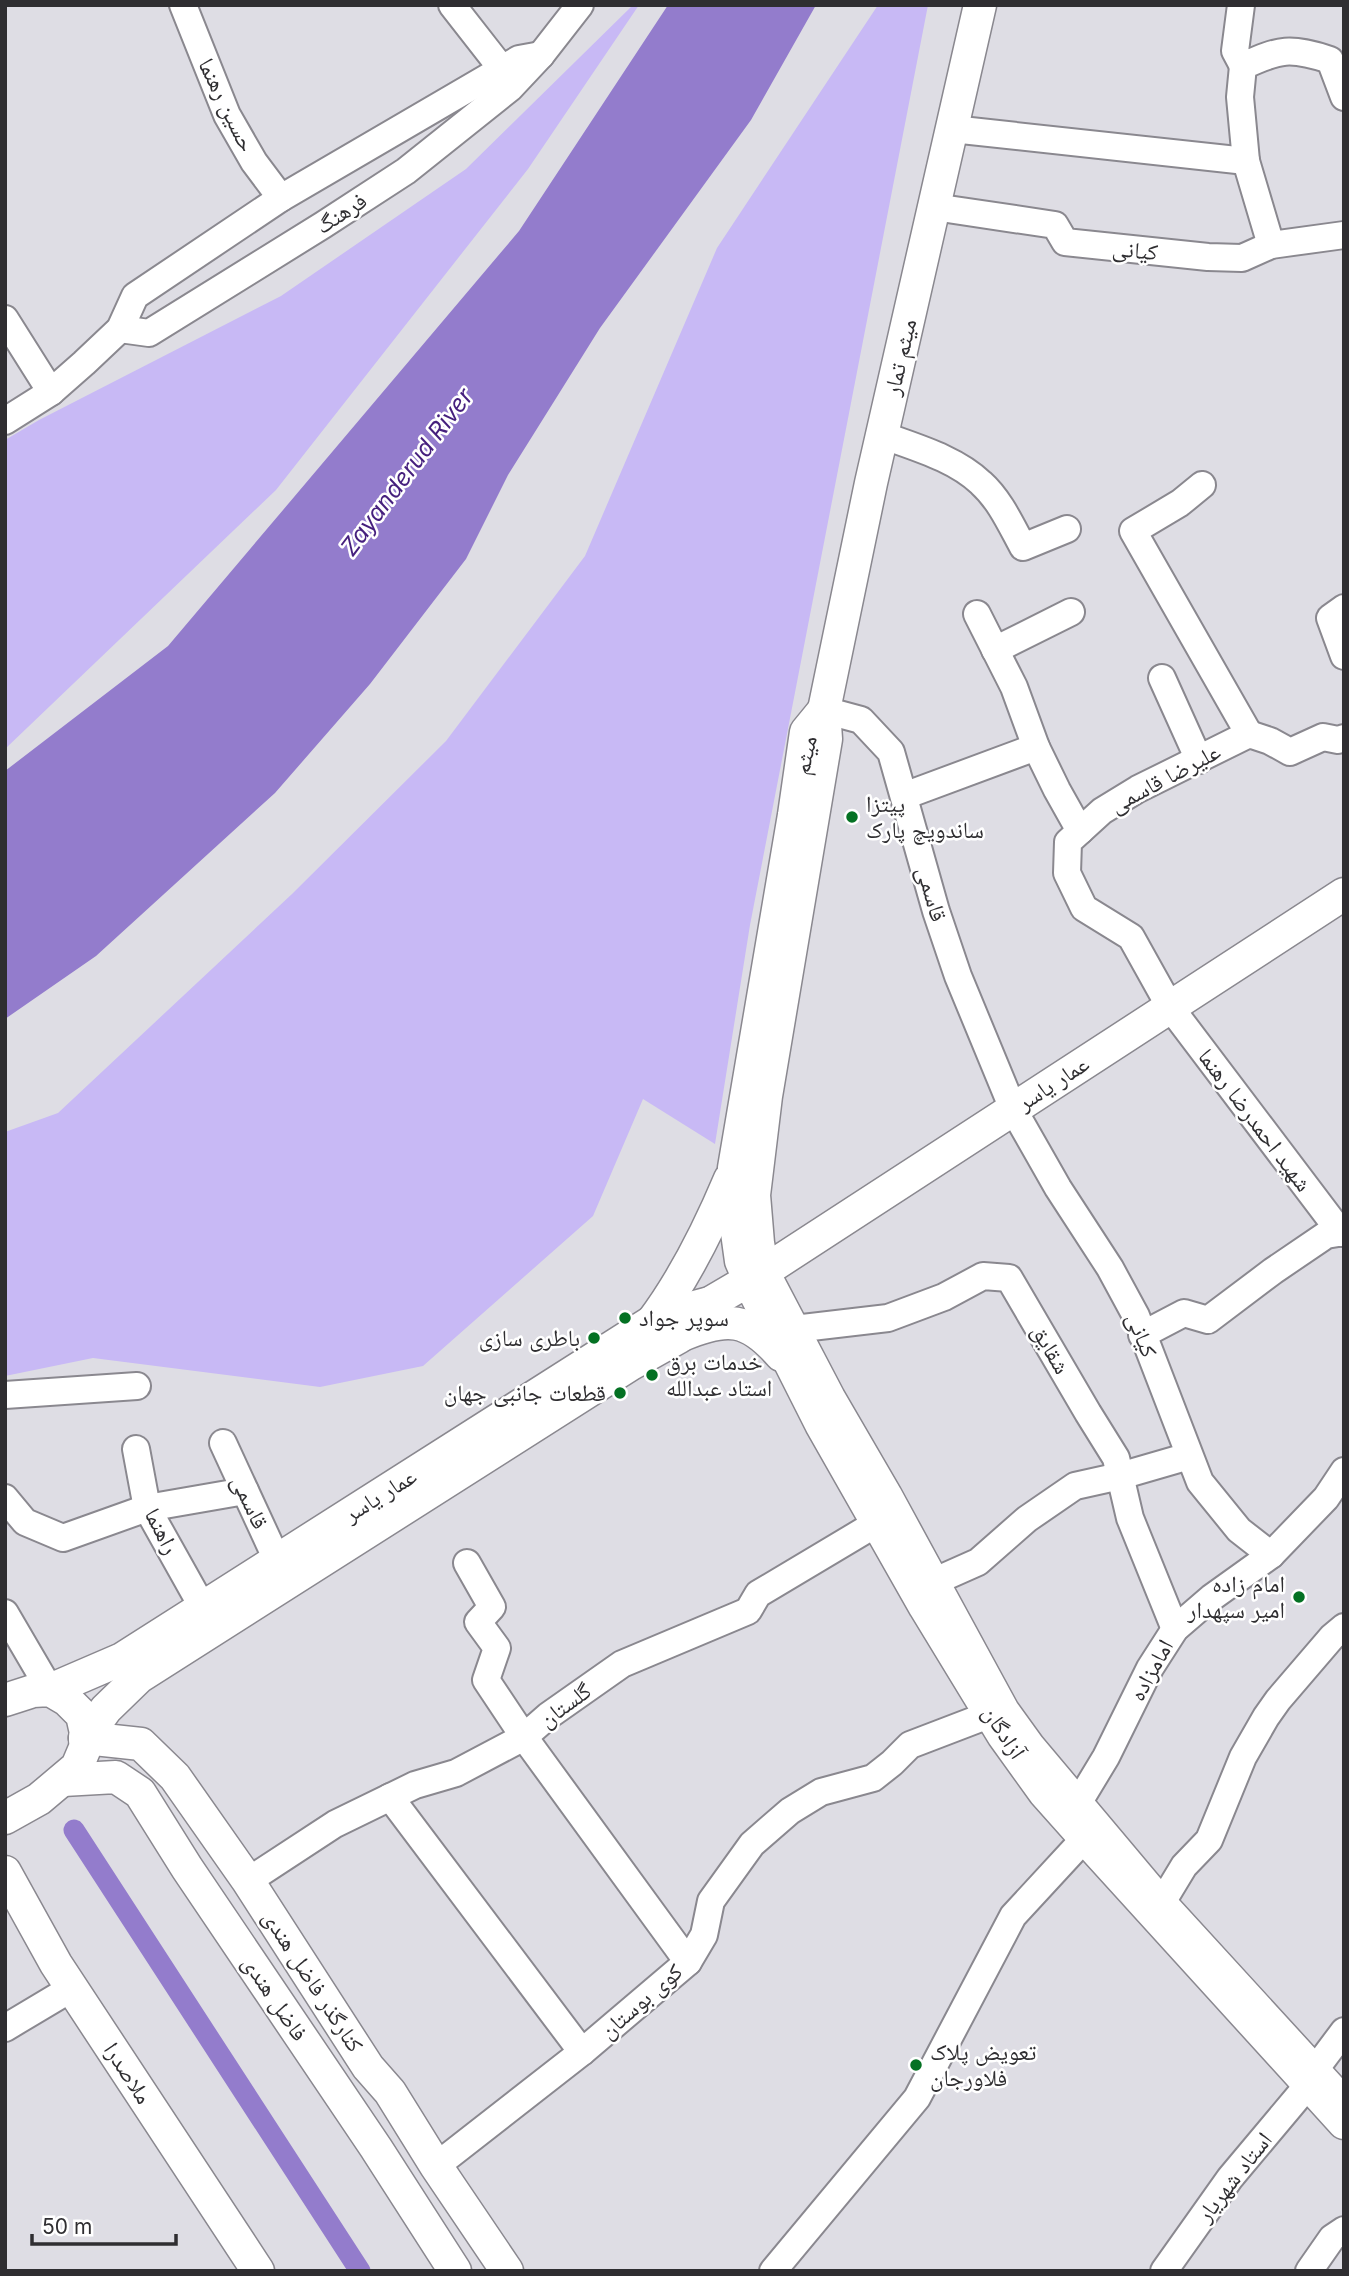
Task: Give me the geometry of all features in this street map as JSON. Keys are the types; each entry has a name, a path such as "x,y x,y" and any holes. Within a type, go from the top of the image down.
{"main road":[{"name":"میثم تمار","path":"824,710 882,435 980,5"},
{"name":"میثم","path":"756,1276 741,1261 736,1225 734,1168 806,732 824,710"},
{"name":"میثم","path":"756,1276 758,1243 754,1195 766,1096 827,739 824,710"},
{"name":"عمار یاسر","path":"665,1329 662,1316 710,1303 756,1276 1344,894"},
{"path":"734,1168 710,1227 664,1306 665,1329 720,1322 740,1324 758,1333 794,1370"},
{"name":"آزادگان","path":"756,1276 794,1329 829,1398 1003,1711 1077,1805 1311,2078 1344,2123"},
{"name":"آزادگان","path":"756,1276 794,1370 821,1424 991,1714 1044,1792 1311,2078 1344,2104"},
{"name":"عمار یاسر","path":"5,1700 33,1690 50,1690 122,1659 278,1560 665,1329"},
{"name":"عمار یاسر","path":"5,1818 25,1808 77,1767 85,1748 85,1738 113,1701 139,1677 621,1370 665,1329"},
{"path":"50,1690 67,1700 82,1714 85,1738"},
{"name":"کنارگذر فاضل هندی","path":"85,1738 141,1744 175,1777 248,1881 368,2067 390,2092 436,2166 508,2271"},
{"name":"فاضل هندی","path":"63,1780 116,1777 140,1793 455,2271"},
{"name":"ملاصدرا","path":"5,1872 56,1964 258,2271"}],"street":[{"name":"حسین رهنما","path":"183,5 228,115 254,162 281,198"},
{"path":"452,5 502,69"},
{"name":"فرهنگ","path":"120,329 149,333 406,171 510,88 541,55 580,5"},
{"path":"1241,5 1236,51 1243,66 1240,97 1247,161 1271,245"},
{"path":"1243,66 1273,52 1304,51 1330,60 1344,96"},
{"name":"فرهنگ","path":"5,421 51,392 120,329 135,296 281,198 519,59 541,55"},
{"path":"952,129 1247,161"},
{"name":"کیانی","path":"934,207 1055,225 1065,242 1219,258 1242,258 1271,245 1344,235"},
{"path":"5,319 51,392"},
{"path":"882,435 944,458 980,482 1003,510 1023,547 1067,529"},
{"path":"1202,485 1133,531 1249,734 1290,752 1323,737 1338,740 1344,738"},
{"path":"1344,608 1329,618 1344,656"},
{"path":"995,650 1071,612"},
{"path":"977,614 1014,687 1036,747 1056,790 1080,831"},
{"path":"1162,678 1199,760"},
{"name":"قاسمی","path":"824,710 861,720 891,752 936,911 958,976 1013,1109"},
{"name":"علیرضا قاسمی","path":"1170,1007 1131,937 1084,908 1067,873 1068,842 1102,811 1138,789 1249,734"},
{"path":"904,796 1036,747"},
{"name":"شهید احمدرضا رهنما","path":"1170,1007 1342,1233"},
{"name":"کیانی","path":"1013,1109 1058,1188 1110,1268 1136,1316 1200,1482 1239,1530 1271,1555"},
{"path":"1142,1335 1184,1313 1208,1320 1326,1235 1342,1233"},
{"name":"شقایق","path":"794,1329 888,1318 944,1297 984,1276 1009,1278 1116,1458 1130,1518 1175,1629"},
{"path":"5,1395 136,1386"},
{"name":"قاسمی","path":"223,1443 278,1560"},
{"name":"راهنما","path":"135,1450 147,1508 203,1608"},
{"path":"933,1582 978,1562 1027,1519 1075,1486 1189,1456"},
{"name":"امامزاده","path":"1077,1805 1106,1757 1150,1668 1175,1629 1211,1598 1271,1555 1326,1498 1344,1471"},
{"path":"5,1498 25,1522 63,1538 147,1508 245,1491"},
{"name":"گلستان","path":"248,1881 335,1824 415,1785 456,1773 524,1737 548,1716 622,1664 748,1611 758,1594 877,1523"},
{"path":"467,1563 492,1607 478,1622 497,1648 486,1680 524,1737 688,1962"},
{"path":"5,1613 50,1690"},
{"path":"1161,1905 1184,1866 1209,1840 1243,1757 1266,1717 1332,1637 1344,1627"},
{"name":"کوی بوستان","path":"436,2166 582,2052 688,1962 704,1934 711,1901 752,1844 790,1811 821,1792 873,1778 910,1745 991,1714"},
{"path":"390,1797 582,2052"},
{"path":"774,2271 917,2098 1013,1916 1085,1838"},
{"path":"5,2028 72,1988"},
{"path":"1311,2078 1344,2031"},
{"name":"استاد شهریار","path":"1164,2271 1230,2178 1311,2078"},
{"path":"1309,2271 1332,2238 1344,2230"}],"shaded area":[{"path":"633,5 639,5 528,169 276,490 5,749 5,440 281,296 466,169"},
{"path":"878,5 928,5 750,925 715,1144 643,1099 593,1216 423,1366 320,1387 93,1358 5,1376 5,1132 58,1113 292,894 446,741 585,556 717,248"}],"water":[{"name":"Zayanderud River","path":"668,5 816,5 751,120 600,328 508,475 466,559 370,684 275,793 96,956 5,1019 5,771 168,646 519,231"}],"waterway":[{"path":"74,1830 360,2271"}],"place":[{"name":"پیتزا ساندویچ پارک","path":"852,817"},
{"name":"سوپر جواد","path":"625,1318"},
{"name":"باطری سازی","path":"594,1338"},
{"name":"خدمات برق استاد عبدالله","path":"652,1375"},
{"name":"قطعات جانبی جهان","path":"620,1393"},
{"name":"امام زاده امیر سپهدار","path":"1299,1597"},
{"name":"تعویض پلاک فلاورجان","path":"916,2065"}]}
